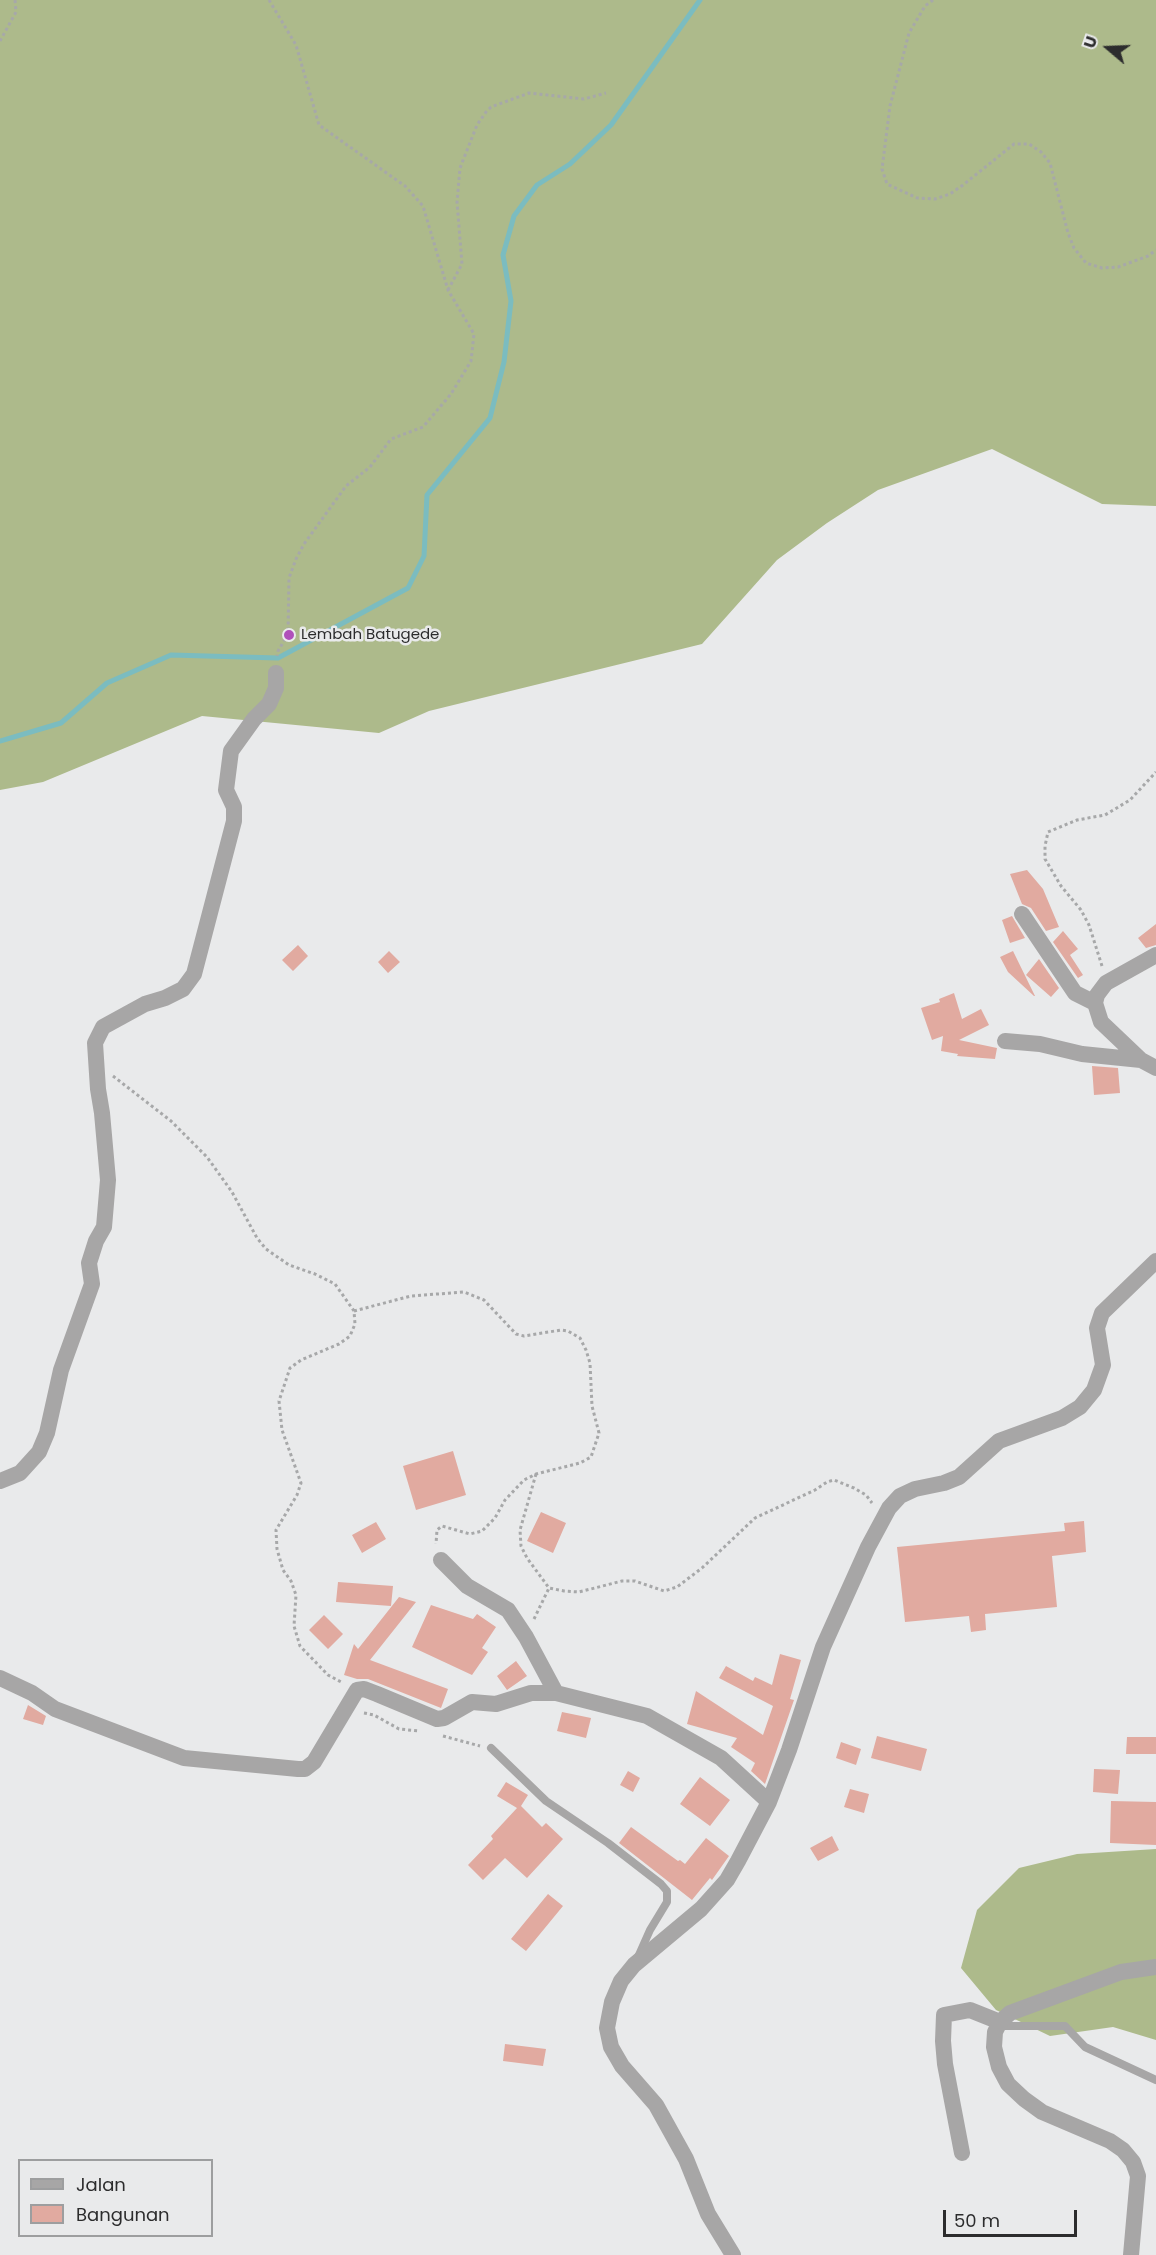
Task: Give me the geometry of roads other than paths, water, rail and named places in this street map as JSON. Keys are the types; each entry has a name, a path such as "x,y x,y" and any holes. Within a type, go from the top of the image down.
{"street":[{"path":"0,1481 20,1473 39,1452 47,1433 61,1370 76,1334 92,1284 89,1263 104,1227 108,1180 95,1043 103,1027 145,1004 183,989 194,974 234,822 234,807 226,790 231,752 254,719 269,704 276,688 276,673"},
{"path":"1022,914 1075,993 1095,1003"},
{"path":"1156,955 1106,983 1097,995 1095,1003 1101,1022 1141,1060 1156,1068"},
{"path":"1005,1041 1040,1044 1092,1055 1141,1060"},
{"path":"733,2255 708,2214 686,2159 656,2105 622,2066 611,2047 607,2028 609,2011 621,1981 634,1965 701,1909 727,1880 769,1802 823,1647 877,1527 889,1508 900,1496 915,1489 944,1483 959,1477 999,1441 1062,1418 1080,1407 1094,1389 1102,1365 1097,1328 1102,1313 1156,1261"},
{"path":"441,1560 467,1586 508,1610 526,1637 556,1694"},
{"path":"0,1678 32,1693 55,1709 184,1758 298,1769 305,1769 314,1762 357,1690 364,1689 437,1719 444,1718 472,1702 496,1704 531,1694 556,1694 647,1716 721,1758 769,1802"},
{"path":"1131,2255 1138,2176 1133,2162 1123,2150 1110,2141 1042,2112 1024,2099 1008,2084 999,2067 994,2047 999,2024 1010,2013 1121,1972 1156,1966"},
{"path":"962,2153 945,2064 944,2015 970,2010 999,2024"}],"lane":[{"path":"491,1748 546,1801 608,1844 667,1891 667,1902 650,1930 634,1965"},
{"path":"999,2024 1065,2026 1085,2047 1156,2080"}],"waterway":[{"path":"0,741 61,723 107,683 171,655 278,658 408,588 424,556 427,495 490,418 504,362 511,301 503,255 514,216 537,185 570,164 611,125 700,0"}],"place":[{"name":"Lembah Batugede","path":"289,635"}]}
